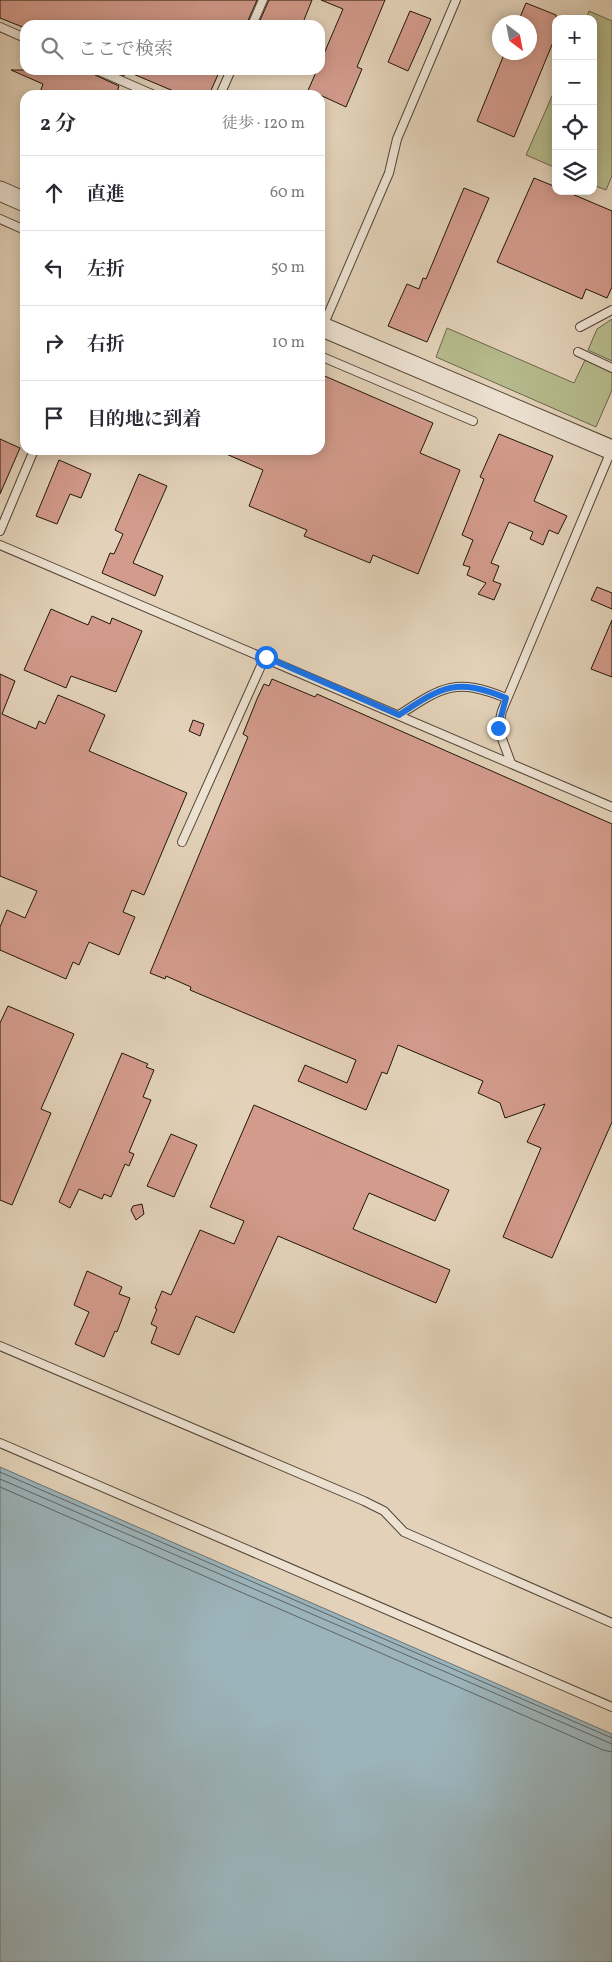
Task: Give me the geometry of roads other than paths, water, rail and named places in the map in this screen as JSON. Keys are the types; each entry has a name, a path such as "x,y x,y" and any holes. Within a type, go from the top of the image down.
{"street":[{"path":"0,191 20,200"},
{"path":"325,329 612,450"}],"lane":[{"path":"254,20 263,0"},
{"path":"325,318 389,173 397,139 456,0"},
{"path":"0,27 20,36"},
{"path":"108,75 143,90"},
{"path":"222,90 230,75"},
{"path":"0,219 20,228"},
{"path":"580,327 612,310"},
{"path":"578,352 612,368"},
{"path":"325,358 473,421"},
{"path":"511,763 498,728 506,698 612,450"},
{"path":"0,531 32,455"},
{"path":"0,545 266,657 612,807"},
{"path":"182,842 266,657"},
{"path":"399,715 434,692 453,686 494,693 506,698"},
{"path":"0,1346 364,1501 384,1511 404,1532 612,1623"},
{"path":"0,1443 612,1707"}],"water":[{"path":"0,1467 612,1734 612,1962 0,1962"}]}
